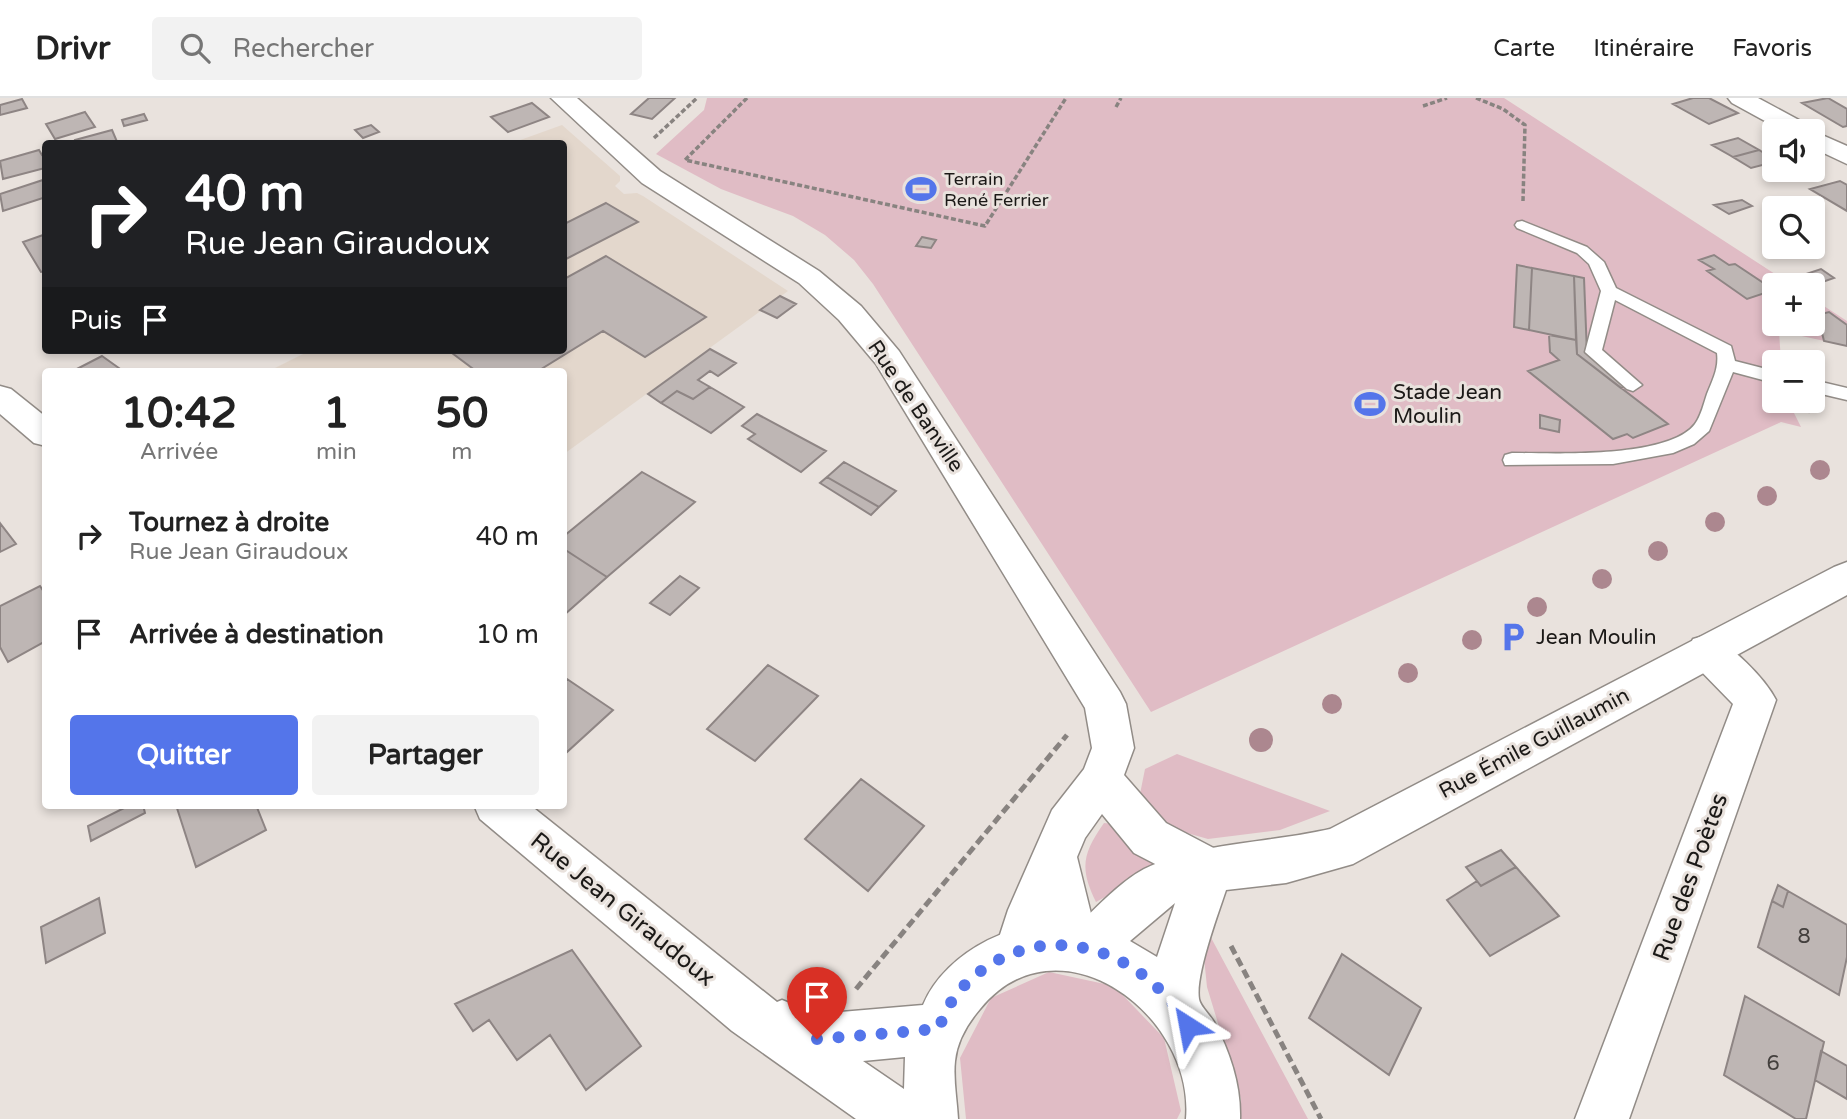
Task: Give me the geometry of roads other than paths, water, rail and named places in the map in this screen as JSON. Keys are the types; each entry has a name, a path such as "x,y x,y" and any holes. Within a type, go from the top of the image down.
{"street":[{"name":"Rue de Banville","path":"563,98 651,177 809,277 850,313 888,358 1105,704 1113,748 1101,780 1068,825 1032,910 1019,950"},
{"path":"1740,98 1779,119"},
{"path":"1825,144 1847,156"},
{"path":"0,397 42,432"},
{"name":"Rue Émile Guillaumin","path":"1082,947 1159,886 1209,870 1286,861 1336,849 1847,577"},
{"name":"Rue des Poètes","path":"1602,1119 1755,700 1707,651"},
{"path":"1101,780 1150,838 1209,870 1180,960 1174,1002"},
{"name":"Rue Jean Giraudoux","path":"501,809 750,1013 901,1119"},
{"path":"1055,859 1082,947"},
{"path":"931,1119 928,1071 938,1029 957,993 986,967 1019,950 1056,944 1082,947 1135,967 1174,1002 1202,1050 1215,1105 1213,1119"},
{"name":"Rue Jean Giraudoux","path":"750,1013 817,1039 938,1029"}],"lane":[{"path":"1522,225 1581,250 1596,262 1609,291 1593,352 1633,384"},
{"path":"1512,460 1627,457 1655,451 1697,435 1703,427 1727,365 1725,350 1609,291"},
{"path":"1727,365 1762,374"},
{"path":"1825,389 1847,394"}],"place":[{"name":"Terrain René Ferrier","path":"921,189"},
{"name":"Stade Jean Moulin","path":"1370,404"},
{"name":"Jean Moulin","path":"1513,637"}]}
